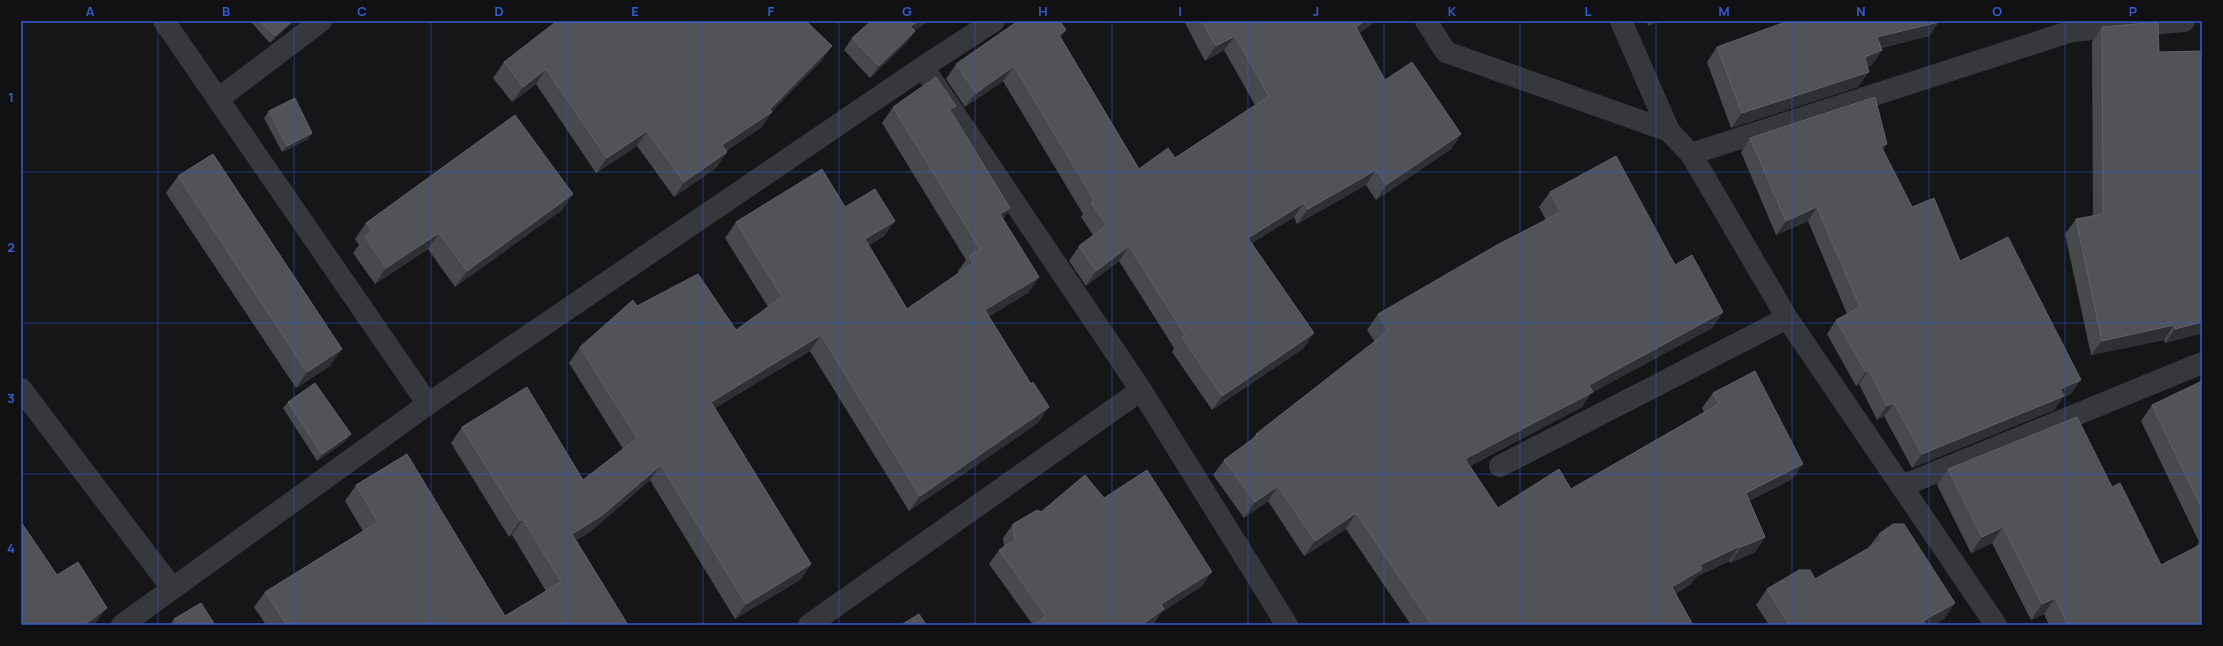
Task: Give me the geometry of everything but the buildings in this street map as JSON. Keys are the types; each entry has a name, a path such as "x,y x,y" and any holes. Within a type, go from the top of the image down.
{"street":[{"path":"164,21 428,404"},
{"path":"218,99 321,21"},
{"path":"122,625 428,404 923,67 994,21"},
{"path":"1426,21 1446,52 1669,131"},
{"path":"1621,21 1669,131 1691,154 1787,318 1996,625"},
{"path":"1691,154 2072,31 2184,21"},
{"path":"923,67 1141,390 1287,625"},
{"path":"1500,466 1787,318"},
{"path":"1902,486 2202,363"},
{"path":"21,389 172,588"},
{"path":"809,625 1141,390"}]}
